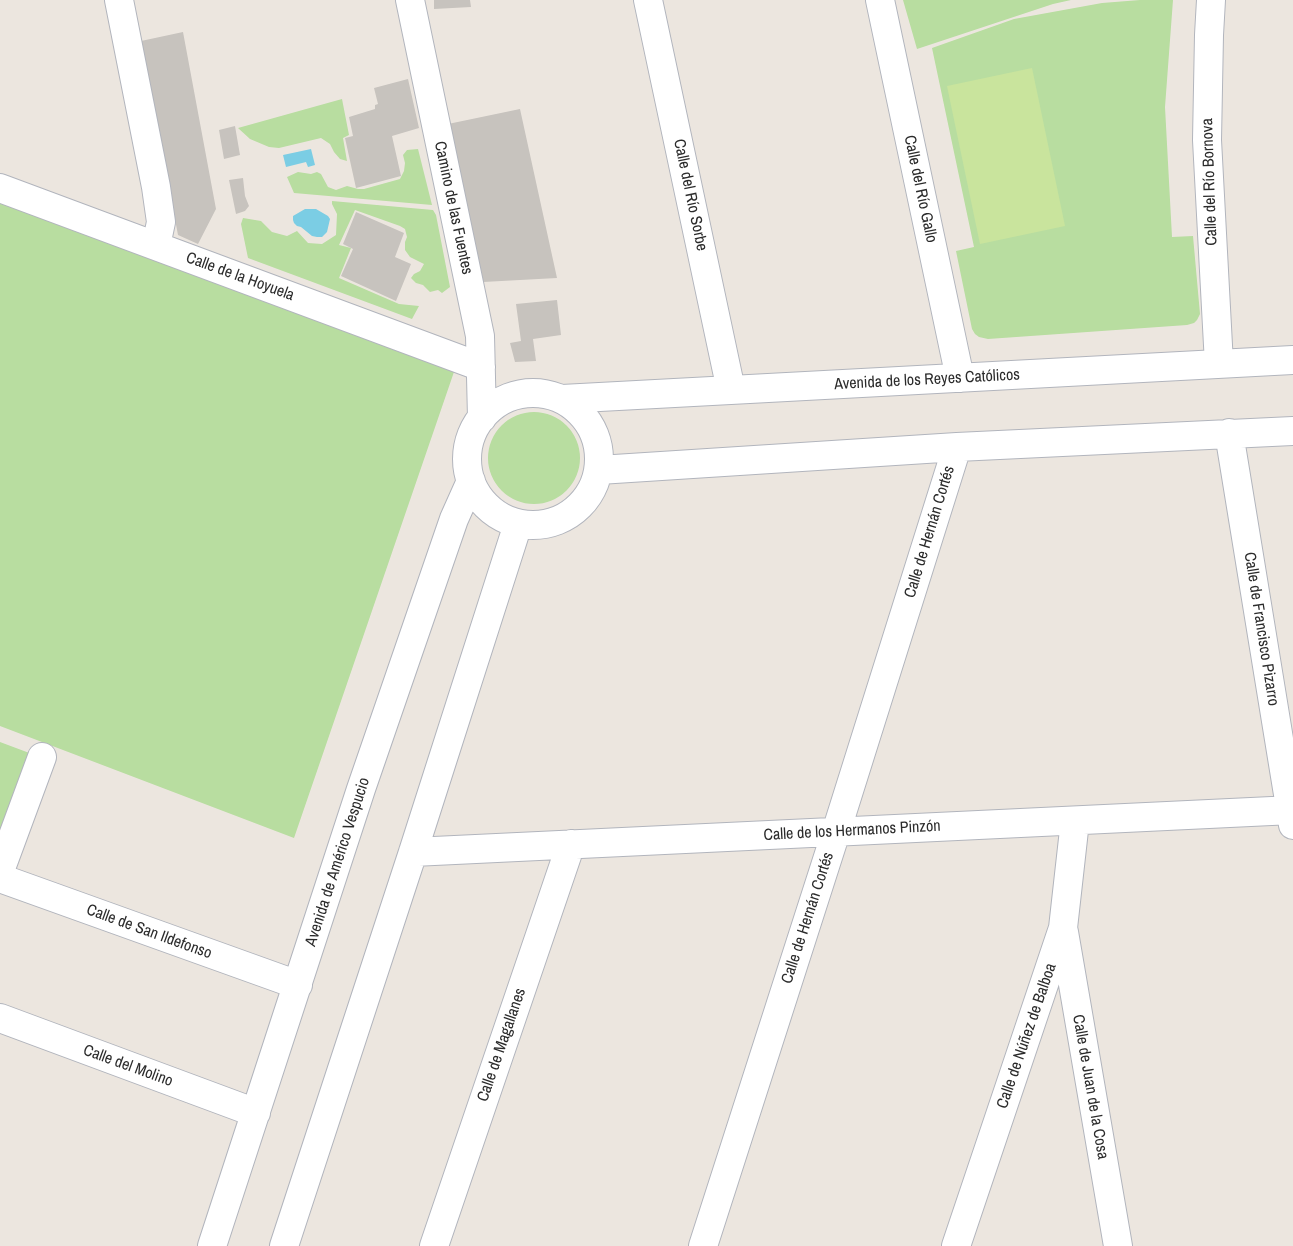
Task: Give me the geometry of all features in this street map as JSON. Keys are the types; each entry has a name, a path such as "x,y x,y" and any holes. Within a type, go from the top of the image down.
{"street":[{"path":"119,0 156,188 160,222 156,246"},
{"name":"Camino de las Fuentes","path":"410,0 480,336 482,418"},
{"name":"Calle del Río Sorbe","path":"648,0 731,390"},
{"name":"Calle del Río Gallo","path":"880,0 960,378"},
{"name":"Calle del Río Bornova","path":"1212,0 1206,140 1219,364"},
{"name":"Calle de la Hoyuela","path":"0,188 481,367"},
{"name":"Avenida de los Reyes Católicos","path":"562,399 1293,360"},
{"path":"541,394 562,399 579,411 592,428 599,449 599,470 592,490 578,508 561,519 540,525 518,524 498,515 481,500 471,481 467,459 471,437 482,418 499,403 520,395 541,394"},
{"path":"599,470 957,447 1293,430"},
{"name":"Calle de Francisco Pizarro","path":"1229,433 1292,815"},
{"name":"Calle de Hernán Cortés","path":"702,1246 836,832 957,447"},
{"name":"Avenida de Américo Vespucio","path":"212,1246 364,780 454,519 471,481"},
{"path":"284,1246 518,524"},
{"path":"0,871 42,757"},
{"name":"Calle de los Hermanos Pinzón","path":"413,852 1075,821 1292,815"},
{"name":"Calle de Núñez de Balboa","path":"956,1246 1063,928 1075,821"},
{"name":"Calle de Magallanes","path":"434,1246 571,844"},
{"name":"Calle de San Ildefonso","path":"0,878 298,985"},
{"name":"Calle de Juan de la Cosa","path":"1063,928 1118,1246"},
{"name":"Calle del Molino","path":"0,1018 256,1113"}],"green space":[{"path":"903,0 1071,0 1053,4 917,49"},
{"path":"1173,0 1165,107 1172,237 1193,236 1200,314 1194,323 1187,325 988,339 979,337 972,329 956,251 974,247 932,48 1014,19 1102,3"},
{"path":"1032,68 1065,226 980,244 947,86"},
{"path":"342,99 349,135 343,138 347,161 340,159 330,144 321,138 279,148 269,147 250,139 238,128"},
{"path":"418,149 432,205 294,193 287,177 298,172 311,174 317,172 321,174 328,187 336,190 347,186 364,189 400,179 405,163 403,155 407,150"},
{"path":"332,201 433,210 436,215 450,287 442,293 438,290 430,292 423,285 416,283 411,278 420,271 424,264 410,257 405,250 407,237 405,229 355,210 339,245 351,248 339,278 399,304 419,306 412,319 248,258 241,224 243,218 261,221 272,232 287,236 297,231 308,243 322,244 336,235 337,214"},
{"path":"0,203 455,369 294,838 0,726"},
{"path":"534,412 543,413 560,420 572,432 579,449 579,467 572,484 560,496 543,503 534,504 525,503 508,496 496,484 489,467 488,458 489,449 496,432 508,420 525,413"},
{"path":"0,742 32,754 0,838"}],"water":[{"path":"311,149 315,165 308,167 306,162 286,167 283,155"},
{"path":"305,209 316,209 330,219 327,232 322,237 312,236 294,223 293,216"}],"building":[{"path":"434,0 470,0 471,7 434,9"},
{"path":"183,32 216,209 198,244 178,235 141,41"},
{"path":"408,79 419,128 392,136 401,176 356,188 345,138 353,136 349,117 375,109 375,105 378,104 374,88"},
{"path":"520,109 557,278 483,282 448,124"},
{"path":"235,126 240,155 224,159 219,130"},
{"path":"243,178 245,196 249,206 245,211 236,214 229,180"},
{"path":"356,212 404,233 395,257 411,264 396,301 341,276 353,249 343,244"},
{"path":"557,300 561,335 533,339 536,361 515,362 510,343 521,341 516,304"}]}
